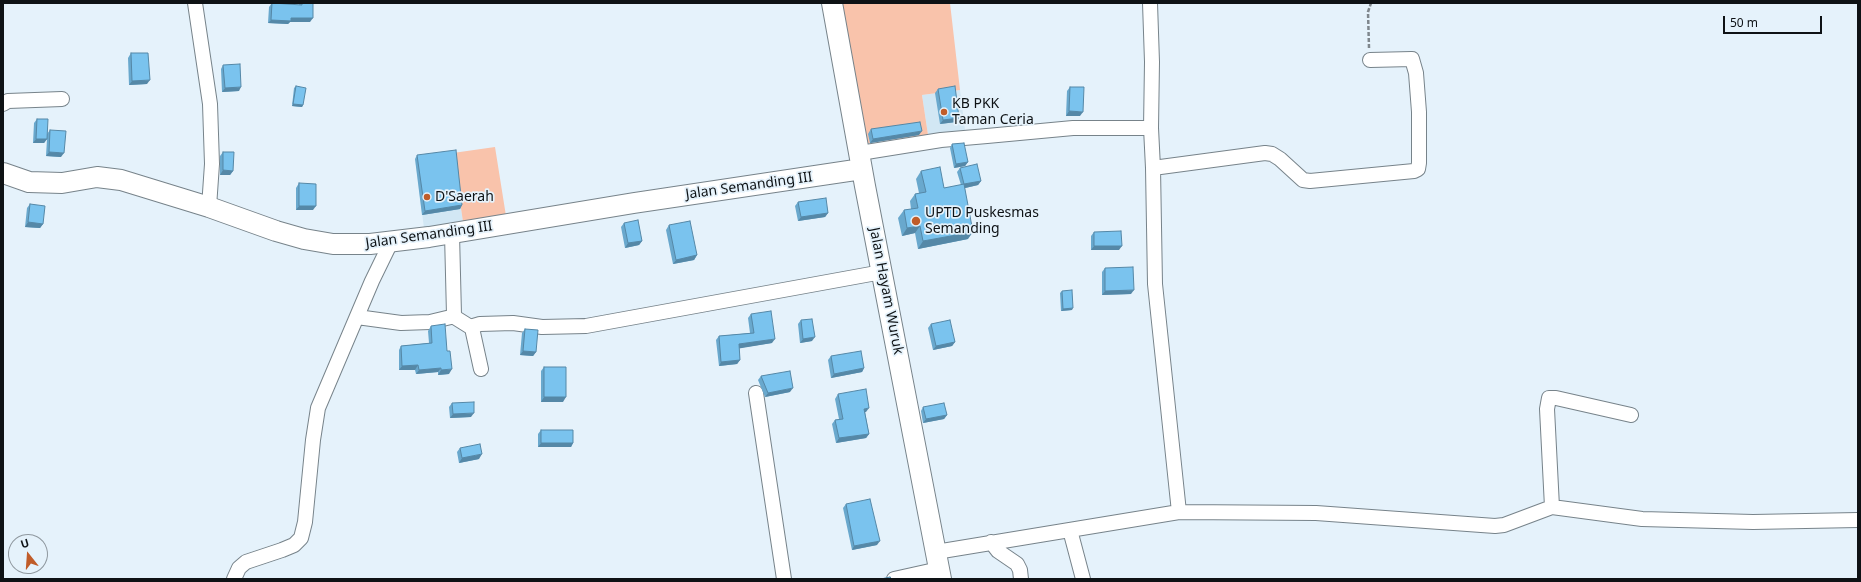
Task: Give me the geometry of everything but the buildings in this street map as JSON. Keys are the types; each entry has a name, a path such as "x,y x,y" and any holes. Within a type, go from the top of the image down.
{"street":[{"path":"195,3 210,104 212,164 209,207"},
{"name":"Jalan Hayam Wuruk","path":"832,3 939,567"},
{"path":"1150,3 1152,62 1151,128 1155,284 1179,512"},
{"path":"1153,168 1265,153 1272,154 1280,159 1303,180 1310,181 1414,172 1418,168 1419,163 1419,112 1416,73 1412,59 1370,60"},
{"path":"3,104 8,101 62,99"},
{"path":"861,161 941,140 1073,128 1151,128"},
{"name":"Jalan Semanding III","path":"3,173 29,182 62,183 97,177 121,180 209,207 304,239 333,244 391,242 452,234 861,161"},
{"path":"452,234 455,316"},
{"path":"234,579 239,568 246,562 282,550 294,544 301,538 305,522 313,440 318,408 391,242"},
{"path":"470,327 480,324 513,323 542,327 586,326 882,272"},
{"path":"357,317 401,322 430,322 455,316 470,327 474,332 481,369"},
{"path":"756,393 784,579"},
{"path":"1552,507 1547,409 1549,398 1556,398 1631,415"},
{"path":"894,579 939,567 991,542 1179,512 1316,513 1495,526 1504,525 1552,507 1642,519 1753,522 1858,520"},
{"path":"1070,530 1083,579"},
{"path":"991,542 998,551 1017,564 1020,570 1021,579"}],"path":[{"path":"1370,60 1368,12 1371,3"}],"shaded area":[{"path":"837,3 950,3 960,90 922,95 928,135 862,144"},
{"name":"KB PKK Taman Ceria","path":"960,90 965,130 928,135 922,95"},
{"path":"495,147 506,216 463,222 453,153"},
{"path":"453,153 463,222 424,228 415,159"}],"place":[{"name":"KB PKK Taman Ceria","path":"944,112"},
{"name":"D'Saerah","path":"427,197"},
{"name":"UPTD Puskesmas Semanding","path":"916,221"}]}
